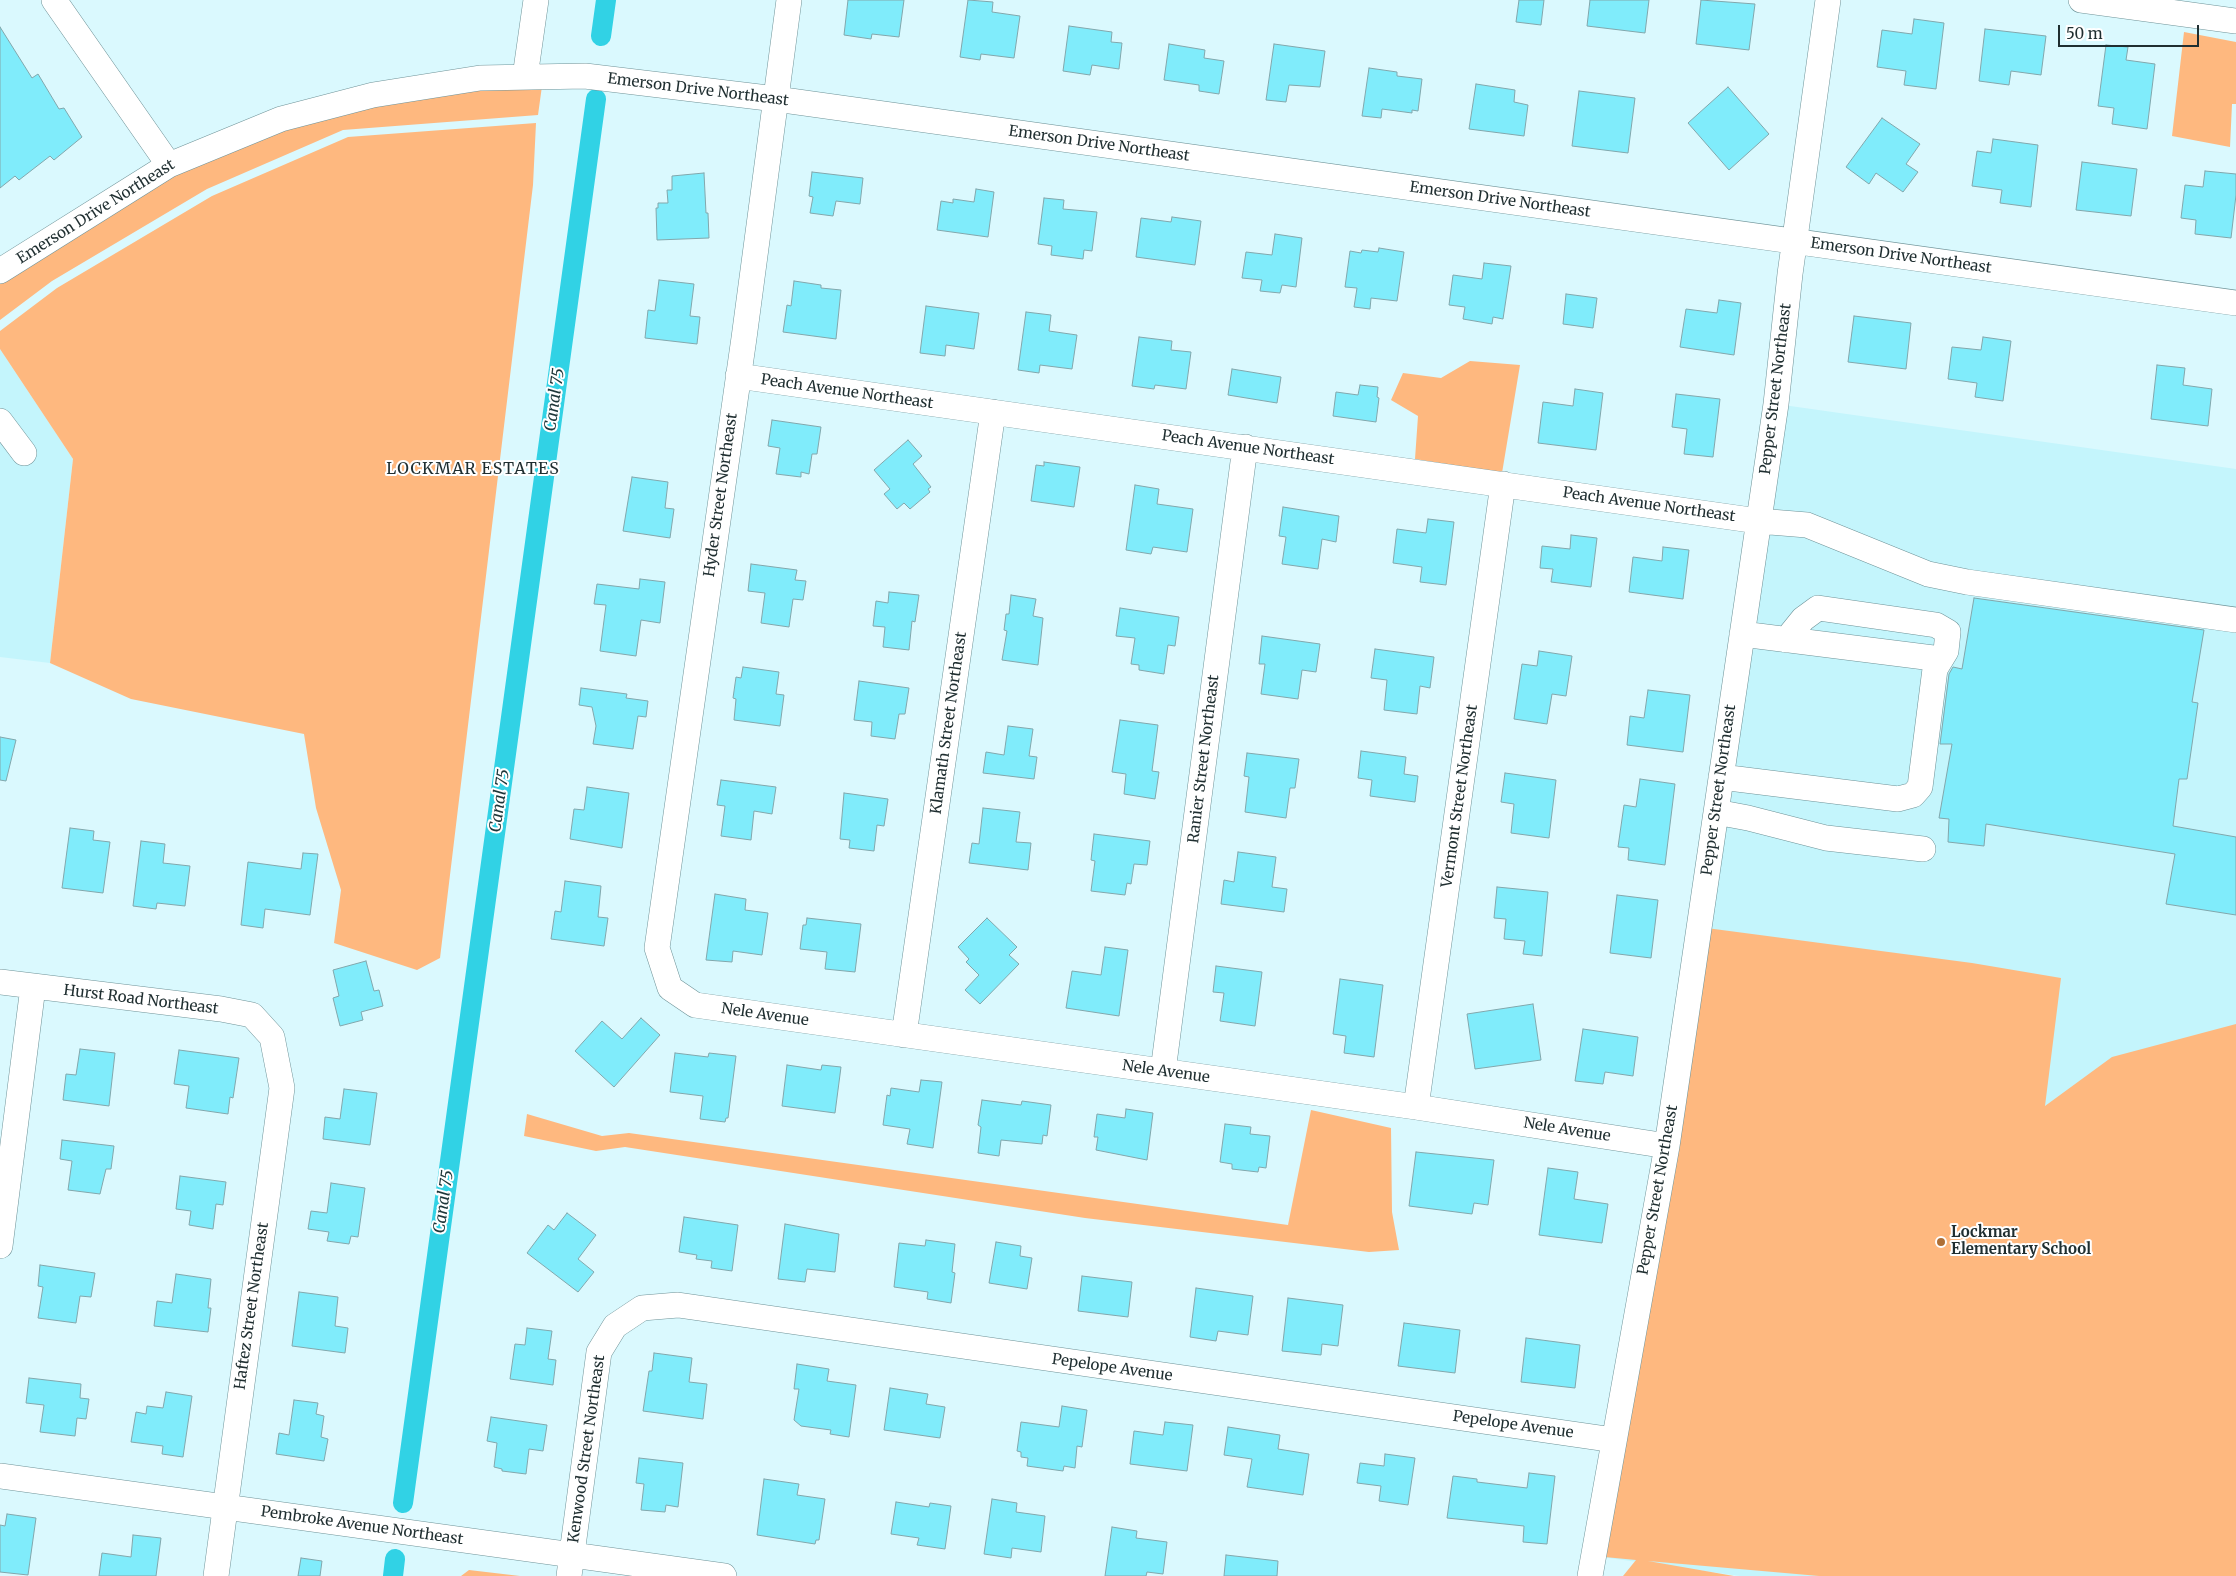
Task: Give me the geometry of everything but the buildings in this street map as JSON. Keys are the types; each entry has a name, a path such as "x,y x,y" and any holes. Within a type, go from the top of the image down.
{"street":[{"path":"54,0 169,165"},
{"path":"525,77 536,0"},
{"name":"Hyder Street Northeast","path":"670,988 657,948 789,0"},
{"name":"Pepper Street Northeast","path":"1590,1576 1667,1146 1776,404 1795,241 1828,0"},
{"path":"2086,0 2236,21"},
{"name":"Emerson Drive Northeast","path":"0,271 169,165 281,118 373,95 480,78 585,76 776,99 2236,303"},
{"name":"Peach Avenue Northeast","path":"738,376 1758,521 1807,525 1928,574 1968,582 2236,620"},
{"name":"Klamath Street Northeast","path":"904,1035 993,412"},
{"path":"0,421 24,453"},
{"name":"Ranier Street Northeast","path":"1163,1071 1244,447"},
{"name":"Vermont Street Northeast","path":"1416,1107 1503,484"},
{"path":"1721,777 1898,799 1913,795 1920,787 1935,669 1946,650 1948,632 1936,625 1818,608 1803,619 1786,640"},
{"path":"1742,634 1941,659"},
{"path":"1716,812 1748,818 1826,838 1923,849"},
{"name":"Hurst Road Northeast","path":"0,982 221,1009 252,1015 272,1037"},
{"path":"0,1246 33,987"},
{"name":"Nele Avenue","path":"670,988 695,1005 1416,1107 1667,1146"},
{"name":"Haftez Street Northeast","path":"216,1576 282,1088 272,1037"},
{"name":"Pepelope Avenue","path":"615,1326 642,1308 678,1305 1614,1440"},
{"name":"Kenwood Street Northeast","path":"571,1565 599,1352 615,1326"},
{"name":"Pembroke Avenue Northeast","path":"0,1476 225,1507 571,1565 724,1576"}],"shaded area":[{"path":"2184,32 2236,42 2236,104 2232,104 2230,147 2172,136"},
{"path":"542,86 538,115 343,130 207,189 52,281 0,320 0,284 174,174 286,128 376,104 481,87"},
{"path":"536,123 533,185 440,958 417,970 334,943 341,890 316,808 304,734 131,699 50,663 73,459 0,349 0,331 57,288 212,196 348,137"},
{"path":"0,349 73,459 50,663 0,657"},
{"path":"1470,361 1520,365 1502,473 1415,459 1418,416 1391,400 1403,373 1441,378"},
{"name":"Lockmar Elementary School","path":"1776,404 2236,469 2236,1576 1740,1576 1594,1556"},
{"path":"1699,927 1972,963 2061,978 2045,1106 2112,1057 2236,1024 2236,1576 1819,1576 1648,1561 1734,1576 1623,1576 1636,1560 1594,1556"},
{"path":"1311,1110 1391,1128 1392,1212 1399,1250 1369,1252 1085,1218 625,1147 596,1151 524,1136 527,1114 602,1136 629,1133 1288,1225"},
{"path":"469,1570 520,1576 461,1576"}],"waterway":[{"name":"Canal 75","path":"601,36 606,0"},
{"name":"Canal 75","path":"403,1503 596,99"},
{"name":"Canal 75","path":"393,1576 395,1559"}],"place":[{"name":"Lockmar Elementary School","path":"1941,1242"}],"district":[{"name":"LOCKMAR ESTATES","path":"473,469"}]}
